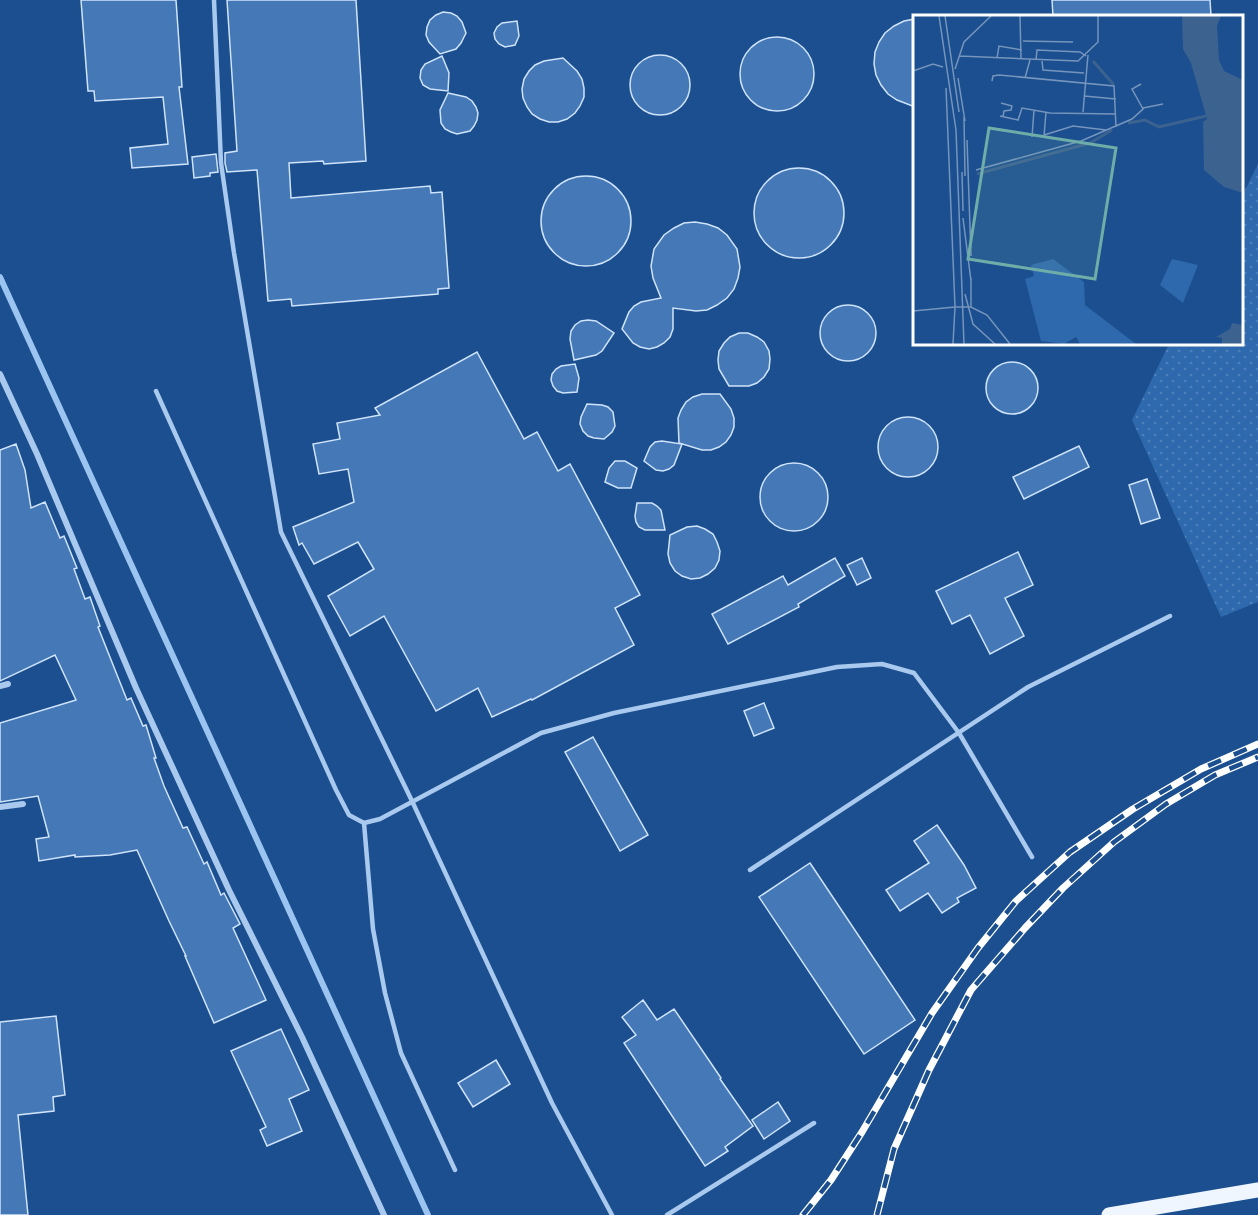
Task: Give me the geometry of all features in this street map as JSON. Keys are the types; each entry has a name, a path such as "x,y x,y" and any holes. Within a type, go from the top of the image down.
{"main road":[{"path":"1109,1215 1258,1190"}],"street":[{"path":"0,374 37,454 136,688 229,890 302,1037 384,1215"},
{"path":"0,686 8,684"},
{"path":"0,807 23,804"}],"lane":[{"path":"214,0 221,163 281,532 412,801 552,1103 612,1215"},
{"path":"156,391 336,790 349,815 364,823 380,819 541,733 614,713 837,668 882,664 914,673 959,732 1032,857"},
{"path":"750,870 1028,687 1170,616"},
{"path":"364,823 373,929 385,993 401,1053 454,1170"},
{"path":"667,1215 814,1123"}],"shaded area":[{"path":"1258,164 1258,602 1221,617 1132,420 1169,345 1243,345 1243,194"}],"building":[{"path":"81,0 176,0 182,87 179,87 188,164 132,168 130,148 168,144 163,97 95,101 94,91 88,91"},
{"path":"227,0 356,0 366,161 324,164 323,161 289,163 291,198 430,186 431,193 442,192 449,288 438,289 438,294 292,306 291,299 268,301 257,170 227,172 225,163 225,153 237,151"},
{"path":"1052,0 1210,0 1211,15 1053,15"},
{"path":"443,12 457,16 466,33 456,49 440,54 426,35 430,20"},
{"path":"913,19 913,106 888,94 876,75 874,64 875,52 885,33 904,21"},
{"path":"517,21 519,36 515,45 505,47 499,44 494,33 497,27 502,23"},
{"path":"770,37 784,37 798,43 808,53 814,67 812,88 798,105 784,111 770,111 756,105 746,95 740,81 740,67 746,53 756,43"},
{"path":"654,55 666,55 677,60 685,68 690,85 688,97 677,110 666,115 654,115 643,110 635,102 630,91 630,79 635,68 643,60"},
{"path":"442,56 449,73 448,91 430,89 423,85 420,78 425,64"},
{"path":"563,58 582,79 584,97 575,113 567,119 549,122 532,114 527,107 522,89 524,79 535,65"},
{"path":"448,93 466,97 476,107 477,120 470,131 457,134 445,129 441,123 440,110"},
{"path":"216,154 218,172 210,173 210,176 194,178 192,157"},
{"path":"799,168 816,172 831,181 840,196 844,213 840,230 831,245 816,254 799,258 782,254 767,245 758,230 754,213 758,196 767,181 782,172"},
{"path":"577,176 595,176 611,183 624,196 631,212 631,230 624,246 611,259 595,266 577,266 561,259 548,246 541,230 541,212 548,196 561,183"},
{"path":"695,222 718,228 727,235 737,249 740,267 734,289 727,298 707,310 673,308 673,329 670,337 657,347 649,349 640,347 633,343 622,329 634,306 641,302 661,298 651,266 654,249 664,235 674,228 684,223"},
{"path":"848,305 863,310 871,318 876,333 871,348 863,356 848,361 833,356 825,348 820,333 825,318 833,310"},
{"path":"581,321 596,321 614,333 602,351 596,355 574,360 570,339 571,331"},
{"path":"739,333 748,333 764,342 769,351 769,369 757,383 749,386 729,386 719,369 719,351 730,337"},
{"path":"477,352 524,439 537,432 558,471 570,464 640,595 615,608 634,645 532,700 492,717 478,688 436,711 384,616 350,636 328,596 374,569 358,542 314,564 302,543 299,545 293,527 354,502 348,469 319,474 313,444 340,439 337,423 380,415 375,408"},
{"path":"1012,362 1026,366 1034,374 1038,388 1034,402 1026,410 1012,414 998,410 990,402 986,388 990,374 998,366"},
{"path":"575,364 579,378 577,392 557,391 551,380 552,374 561,366"},
{"path":"702,394 720,394 731,409 734,418 734,427 726,442 711,450 702,450 679,443 678,418 681,410 686,402"},
{"path":"587,404 602,405 613,412 615,426 604,439 588,436 583,431 580,424 581,417"},
{"path":"902,417 914,417 930,425 936,435 938,447 936,459 930,469 914,477 902,477 886,469 878,453 878,441 886,425"},
{"path":"655,442 682,444 674,465 663,471 656,470 644,461 650,447"},
{"path":"16,444 25,470 31,508 45,502 60,538 64,536 77,568 74,569 85,599 90,597 100,626 98,627 127,700 131,698 143,726 146,725 164,786 183,828 187,827 204,864 207,862 221,895 224,893 240,924 233,928 266,1000 214,1023 137,850 110,855 75,857 75,855 39,861 36,839 49,837 38,796 0,802 0,723 76,700 55,655 0,681 0,450"},
{"path":"1079,446 1089,467 1024,499 1013,477"},
{"path":"615,461 625,461 637,468 631,488 618,488 605,482 609,468"},
{"path":"787,463 801,463 813,468 823,478 828,497 823,516 813,526 801,531 787,531 775,526 765,516 760,504 760,490 765,478 775,468"},
{"path":"1147,479 1160,518 1141,524 1129,485"},
{"path":"637,503 652,503 657,506 661,510 665,530 645,530 639,527 635,516"},
{"path":"697,526 713,534 720,551 719,560 708,574 691,579 675,571 670,563 668,554 670,535 687,527"},
{"path":"1018,552 1033,585 1005,598 1024,636 990,654 970,615 952,624 936,591"},
{"path":"835,558 845,576 798,604 799,607 728,644 712,614 783,576 788,585"},
{"path":"862,558 871,578 857,585 847,565"},
{"path":"764,703 774,728 754,736 744,711"},
{"path":"593,737 648,835 620,851 565,752"},
{"path":"937,825 964,865 976,888 957,898 959,902 942,913 928,893 900,911 886,890 929,863 914,841"},
{"path":"810,863 915,1020 864,1054 759,897"},
{"path":"643,1000 657,1020 674,1009 753,1126 725,1147 728,1151 705,1166 624,1043 636,1035 622,1017"},
{"path":"56,1016 65,1095 53,1097 54,1111 18,1115 28,1215 0,1215 0,1022"},
{"path":"281,1029 309,1090 289,1099 302,1131 267,1146 260,1130 266,1127 231,1051"},
{"path":"496,1060 510,1084 473,1107 458,1083"},
{"path":"778,1102 790,1121 764,1139 752,1120"}],"waterway":[{"path":"0,277 428,1215"}],"railway":[{"path":"803,1215 831,1180 862,1132 932,1013 978,948 1016,901 1070,852 1133,809 1201,769 1258,744"},
{"path":"877,1215 894,1149 929,1070 971,990 1063,888 1114,842 1166,804 1215,775 1258,757"}]}
